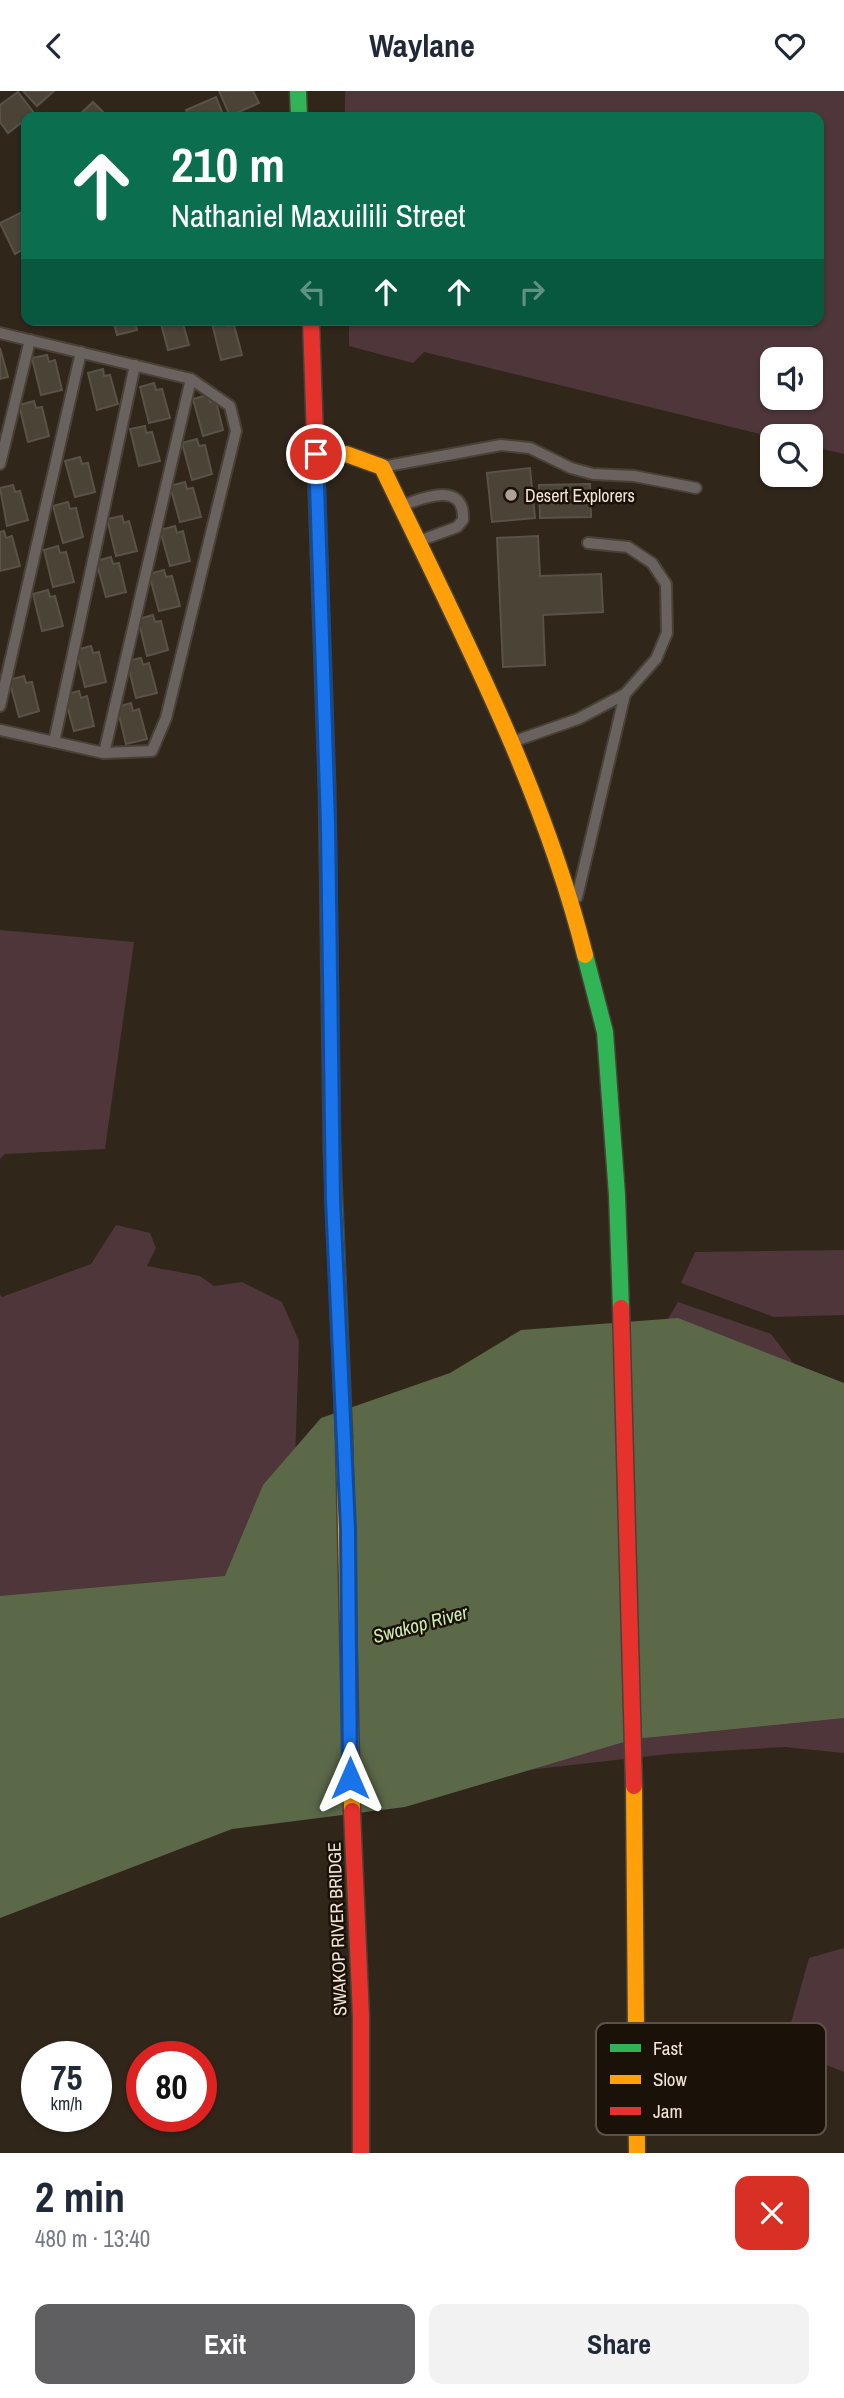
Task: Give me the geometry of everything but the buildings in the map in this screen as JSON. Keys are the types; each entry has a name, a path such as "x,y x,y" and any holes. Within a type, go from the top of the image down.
{"main road":[{"path":"298,91 299,112"},
{"name":"SWAKOP RIVER BRIDGE","path":"311,326 328,824 333,1200 348,1529 350,1778 360,2017 361,2153"},
{"path":"316,454 346,454 382,467 548,828 574,910 605,1032 617,1195 633,1701 636,2023"},
{"path":"637,2135 637,2153"}],"lane":[{"path":"0,333 191,379 230,405 236,431 166,718 152,751 104,753 0,730"},
{"path":"0,464 30,340"},
{"path":"0,706 81,352"},
{"path":"54,742 135,365"},
{"path":"104,753 191,379"},
{"path":"382,467 500,445 530,448 570,468 593,474 634,475 696,488"},
{"path":"401,506 428,495 446,494 455,499 463,513 463,520 457,527 418,541"},
{"path":"510,743 578,719 625,694 656,659 667,633 666,584 652,563 628,547 588,543"},
{"path":"574,910 625,694"}],"shaded area":[{"path":"345,91 844,91 844,454 823,449 823,424 760,424 760,434 424,352 413,363 349,346 349,326 824,326 824,112 345,112"},
{"path":"0,930 134,942 105,1149 5,1154 0,1159"},
{"path":"116,1225 150,1233 156,1248 147,1266 200,1276 214,1286 242,1282 282,1302 299,1341 292,1553 844,1488 844,1753 784,1747 669,1754 239,1803 0,1903 0,1294 2,1297 91,1264"},
{"path":"844,1250 844,1315 774,1317 681,1283 695,1252"},
{"path":"678,1302 771,1334 816,1393 651,1347"},
{"path":"844,1948 844,2072 826,2065 826,2023 791,2023 809,1958"}],"water":[{"name":"Swakop River","path":"678,1318 844,1383 844,1718 634,1739 405,1807 232,1829 0,1918 0,1596 225,1576 263,1485 321,1418 450,1373 521,1330"}],"traffic: fast":[{"path":"298,91 299,112"},
{"path":"585,955 605,1032 617,1195 621,1308"},
{"path":"332,1150 344,1436"}],"traffic: slow":[{"path":"316,454 346,454 382,467 468,646 522,767 567,891 585,955"},
{"path":"327,786 332,1150"},
{"path":"344,1436 352,1811"},
{"path":"634,1786 636,2023"},
{"path":"637,2135 637,2153"}],"traffic: jam":[{"path":"311,326 327,786"},
{"path":"621,1308 634,1786"},
{"path":"352,1811 361,2017 361,2153"}],"place":[{"name":"Desert Explorers","path":"511,495"}],"route":[{"path":"316,454 328,824 333,1200 348,1529 350,1778"}]}
